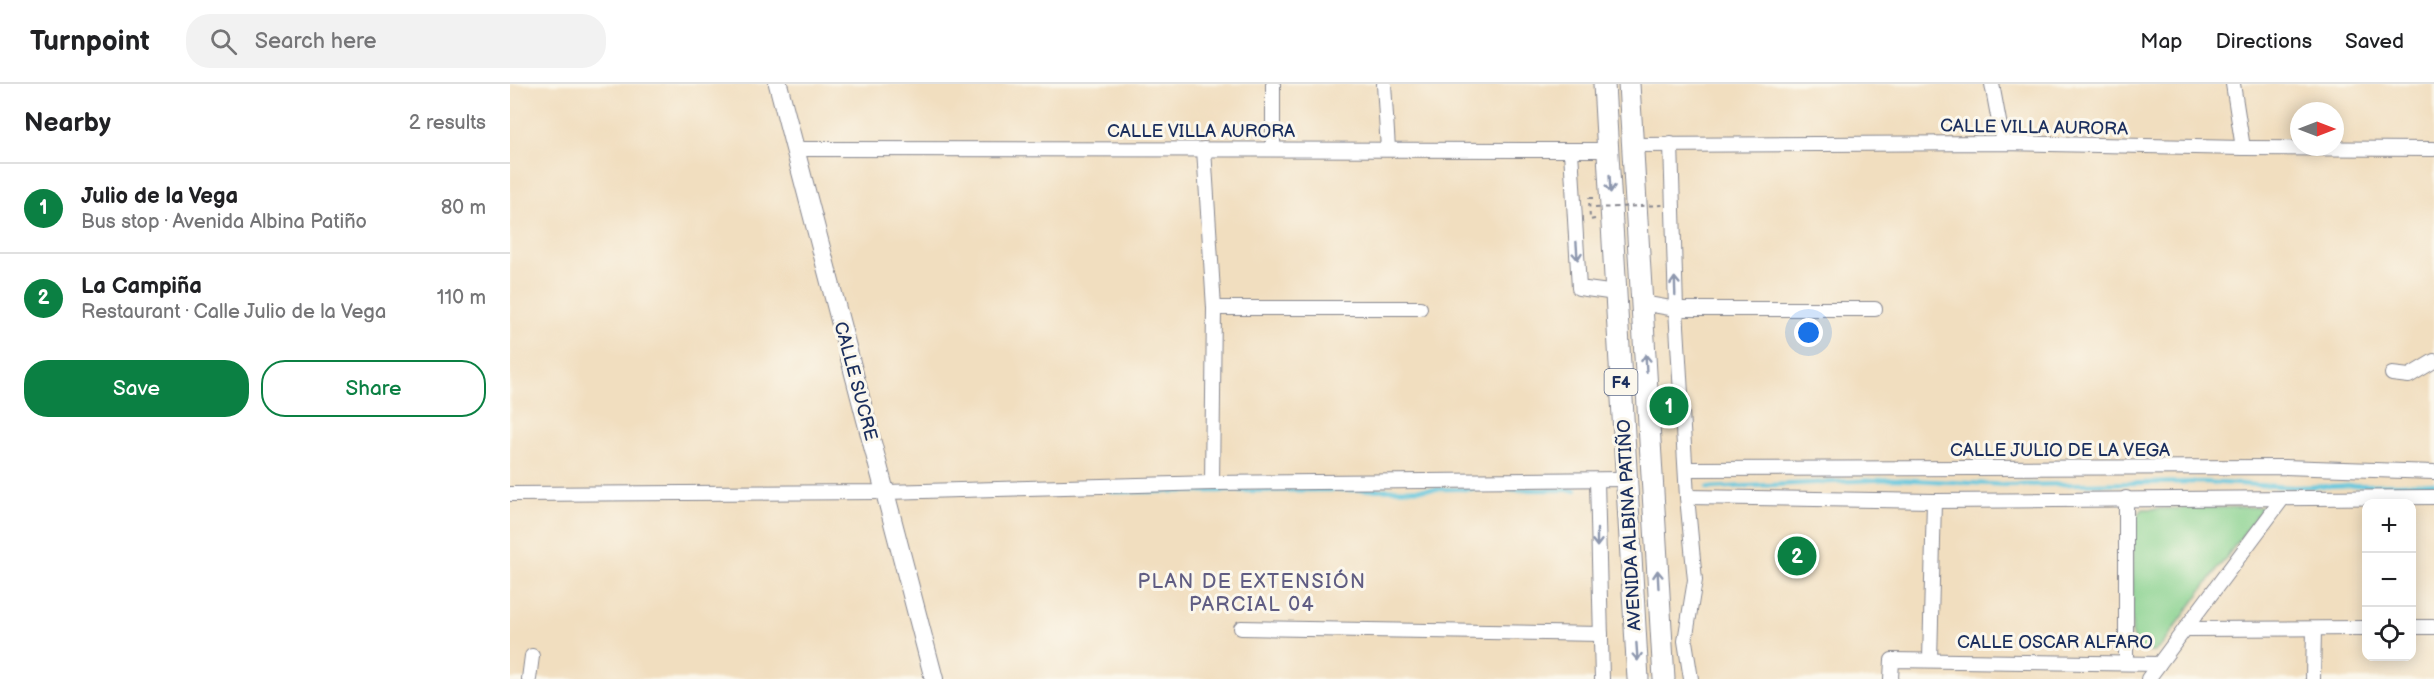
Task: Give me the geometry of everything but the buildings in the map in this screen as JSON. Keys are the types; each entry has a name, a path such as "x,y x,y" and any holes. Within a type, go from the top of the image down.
{"highway":[{"name":"AVENIDA ALBINA PATIÑO","path":"1604,84 1638,679"},
{"name":"AVENIDA ALBINA PATIÑO","path":"1629,84 1664,679"}],"main road":[{"name":"CALLE SUCRE","path":"778,84 934,679"}],"street":[{"path":"1273,84 1273,149"},
{"path":"1384,84 1388,149"},
{"path":"1992,84 2003,143"},
{"path":"2233,84 2242,148"},
{"name":"CALLE VILLA AURORA","path":"1633,144 2003,143 2434,149"},
{"path":"1671,144 1676,309 1687,497 1695,580 1685,641 1691,679"},
{"name":"CALLE VILLA AURORA","path":"794,149 1608,150"},
{"path":"1204,149 1214,309 1212,483"},
{"path":"1571,151 1579,288 1616,292"},
{"path":"1642,303 1676,309 1875,309"},
{"path":"1214,309 1420,308"},
{"path":"2392,374 2409,376 2434,361"},
{"name":"CALLE JULIO DE LA VEGA","path":"1686,470 2284,467 2434,472"},
{"path":"510,494 886,492 1212,483 1626,479"},
{"path":"1597,480 1602,679"},
{"path":"1687,497 1934,501 2434,497"},
{"path":"2126,498 2126,662"},
{"name":"CALLE OSCAR ALFARO","path":"1891,679 1892,660 2159,664 2283,498"},
{"path":"1930,660 1934,501"},
{"path":"2416,627 2434,627"},
{"path":"1241,628 1601,634"},
{"path":"2186,629 2362,628"},
{"path":"2313,679 2314,629"},
{"path":"529,679 532,656"},
{"path":"2148,679 2159,664"}],"path":[{"path":"1589,198 1590,220 1596,219"},
{"path":"1595,208 1663,205"}],"green space":[{"path":"2263,507 2162,645 2154,652 2139,651 2134,644 2132,630 2134,519 2143,509"}],"waterway":[{"path":"1707,488 1894,479 2008,485 2202,482 2294,487 2434,483"},
{"path":"1112,492 1576,490"}],"place":[{"name":"Julio de la Vega","path":"1669,406"},
{"name":"La Campiña","path":"1797,556"}],"district":[{"name":"PLAN DE EXTENSIÓN PARCIAL 04","path":"1252,592"}]}
